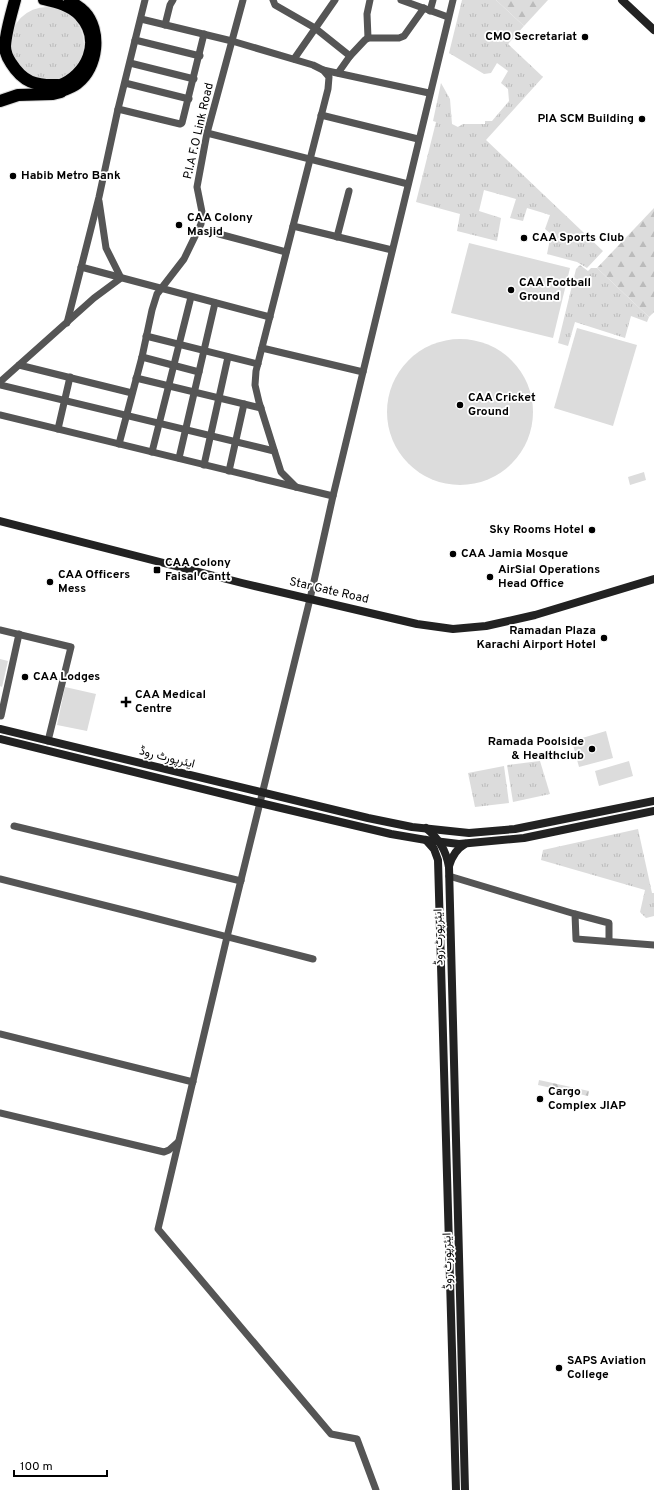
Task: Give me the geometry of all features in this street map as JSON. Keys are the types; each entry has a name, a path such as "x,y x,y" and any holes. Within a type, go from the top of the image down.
{"highway":[{"path":"0,28 7,0"},
{"path":"14,0 5,45 6,54 16,71 24,79 32,83 59,89"},
{"path":"0,101 18,94 53,94 59,89"}],"main road":[{"path":"44,0 64,6 78,15 88,29 90,40 86,62 75,76 59,89"},
{"path":"59,89 72,88 79,83 91,67 96,48 96,38 91,20 86,12 69,0"},
{"path":"622,0 654,30"},
{"name":"Star Gate Road","path":"0,521 86,544 310,599 417,624 453,629 486,626 535,614 654,580"},
{"name":"ایئرپورٹ روڈ","path":"0,729 368,818 426,828 440,842 445,851 449,867 465,1490"},
{"name":"ایئرپورٹ روڈ","path":"0,739 391,834 440,842 466,843 524,838 652,811"},
{"path":"426,828 468,833 515,829 651,802 652,811"},
{"path":"438,860 452,843 468,833"},
{"path":"426,840 434,849 438,860"},
{"path":"449,867 456,850 466,843"},
{"name":"ایئرپورٹ روڈ","path":"438,860 456,1490"}],"street":[{"path":"67,323 99,197 118,110 145,0"},
{"path":"165,26 170,5 173,0"},
{"name":"P.I.A F.O Link Road","path":"119,444 157,294 184,259 201,224 202,212 197,187 207,133 243,0"},
{"path":"273,0 275,5 315,28 350,56"},
{"path":"294,59 335,0"},
{"path":"368,38 366,21 370,0"},
{"path":"401,0 448,17"},
{"path":"338,73 350,56 368,38 399,38 404,36 433,0"},
{"path":"376,1490 357,1439 331,1434 158,1230 192,1082 310,599 418,139 453,0"},
{"path":"140,19 232,41 313,65 323,70 430,93"},
{"path":"118,110 180,124 182,123 200,56 204,34"},
{"path":"136,40 200,56"},
{"path":"130,63 194,78"},
{"path":"296,487 281,472 255,385 258,364 328,90 329,77 323,70"},
{"path":"125,83 189,99"},
{"path":"321,115 418,139"},
{"path":"207,133 408,184"},
{"path":"337,237 349,191"},
{"path":"99,197 106,248 122,278"},
{"path":"293,226 392,250"},
{"path":"220,234 286,252"},
{"path":"81,267 191,297 270,316"},
{"path":"0,383 94,298 122,278"},
{"path":"152,452 191,297"},
{"path":"178,458 215,303"},
{"path":"146,336 258,364"},
{"path":"262,348 363,372"},
{"path":"204,465 228,357"},
{"path":"142,358 199,372"},
{"path":"19,365 132,394"},
{"path":"58,429 70,377"},
{"path":"136,378 261,408"},
{"path":"0,383 274,451"},
{"path":"229,471 244,404"},
{"path":"0,415 333,496"},
{"path":"0,630 71,647 48,741"},
{"path":"0,716 19,634"},
{"path":"14,826 241,881"},
{"path":"449,876 609,923 609,941"},
{"path":"0,879 313,960"},
{"path":"575,914 576,939 654,944"},
{"path":"0,1034 192,1082"},
{"path":"0,1113 164,1152 169,1150 178,1142"}],"green space":[{"path":"462,0 496,0 524,26 508,44 543,77 486,140 603,251 587,268 577,262 547,254 551,234 545,229 550,215 527,208 523,221 510,218 516,199 484,190 479,211 501,218 497,241 457,231 460,214 416,202 436,122 433,121 441,83 450,99 452,124 458,127 463,124 485,124 485,121 492,121 509,101 508,89 501,83 508,71 497,63 491,73 484,74 449,53"},
{"path":"496,0 548,0 524,26"},
{"path":"47,7 61,10 73,18 81,30 84,44 81,58 73,70 61,78 47,81 33,78 21,70 13,58 10,44 13,30 21,18 33,10"},
{"path":"654,208 654,312 649,317 597,268"},
{"name":"CAA Football Ground","path":"469,243 570,268 553,338 451,313"},
{"path":"580,265 588,271 591,268 597,268 649,317 647,322 631,316 625,338 575,322 568,346 558,343 576,269"},
{"path":"577,328 637,345 613,426 554,408"},
{"name":"CAA Cricket Ground","path":"460,339 488,345 506,356 516,366 527,384 533,412 527,440 516,458 506,468 488,479 460,485 432,479 414,468 404,458 393,440 387,412 393,384 404,366 414,356 432,345"},
{"path":"644,472 646,480 630,485 628,477"},
{"path":"0,659 8,661 2,687 0,686"},
{"path":"65,687 96,694 87,731 57,725"},
{"name":"Ramada Poolside & Healthclub","path":"606,731 613,758 579,767 572,741"},
{"path":"540,761 550,794 513,802 507,765"},
{"path":"629,761 633,776 599,786 595,771"},
{"path":"504,766 509,803 475,807 468,773"},
{"path":"638,829 652,893 654,893 654,916 646,918 640,912 645,890 541,860 543,850"},
{"path":"539,1080 589,1091 588,1096 538,1085"}],"place":[{"name":"CMO Secretariat","path":"585,37"},
{"name":"PIA SCM Building","path":"642,119"},
{"name":"Habib Metro Bank","path":"13,176"},
{"name":"CAA Colony Masjid","path":"179,225"},
{"name":"CAA Sports Club","path":"524,238"},
{"name":"CAA Football Ground","path":"511,290"},
{"name":"CAA Cricket Ground","path":"460,405"},
{"name":"Sky Rooms Hotel","path":"592,530"},
{"name":"CAA Jamia Mosque","path":"453,554"},
{"name":"CAA Colony Faisal Cantt","path":"157,570"},
{"name":"AirSial Operations Head Office","path":"490,577"},
{"name":"CAA Officers Mess","path":"50,582"},
{"name":"Ramadan Plaza Karachi Airport Hotel","path":"604,638"},
{"name":"CAA Lodges","path":"25,677"},
{"name":"CAA Medical Centre","path":"126,702"},
{"name":"Ramada Poolside & Healthclub","path":"592,749"},
{"name":"Cargo Complex JIAP","path":"540,1099"},
{"name":"SAPS Aviation College","path":"559,1368"}]}
